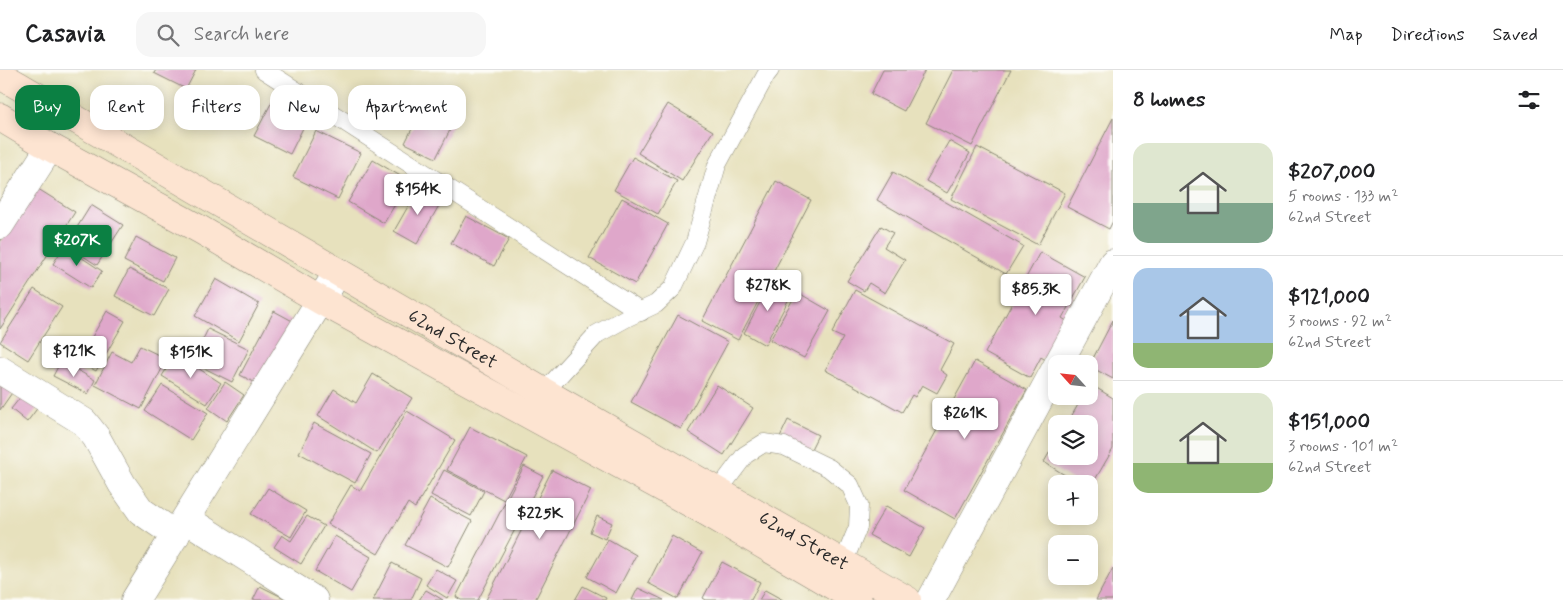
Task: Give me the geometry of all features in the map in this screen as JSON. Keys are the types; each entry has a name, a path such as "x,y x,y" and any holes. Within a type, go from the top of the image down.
{"main road":[{"name":"62nd Street","path":"0,75 544,392 711,501 838,575 907,600"},
{"name":"62nd Street","path":"0,117 320,300 530,416 711,501"},
{"name":"62nd Street","path":"838,575 858,600"}],"street":[{"path":"0,225 50,147"},
{"path":"1063,355 1113,263"},
{"path":"135,600 338,272"},
{"path":"0,370 84,422 96,437 122,484 141,511 181,527 314,600"},
{"path":"931,600 1048,383"}],"lane":[{"path":"264,70 641,312"},
{"path":"530,416 544,392 597,334 656,304 673,288 695,242 717,165 770,70"},
{"path":"711,501 745,455 764,443 784,446 829,468 850,485 858,505 858,527 838,575"}],"building":[{"path":"156,70 196,70 188,85 178,85 154,73"},
{"path":"883,70 925,70 904,111 871,94"},
{"path":"953,70 1011,70 972,146 926,123"},
{"path":"668,104 713,131 682,181 638,153"},
{"path":"270,105 270,130 302,130 290,154 254,136 257,130 260,130 260,125"},
{"path":"1113,118 1113,221 1109,229 1067,207"},
{"path":"411,130 450,130 436,158 405,143"},
{"path":"316,131 361,153 338,199 293,177"},
{"path":"949,141 970,153 947,193 926,181"},
{"path":"977,147 1065,193 1038,245 951,199"},
{"path":"633,157 677,181 658,214 614,190"},
{"path":"373,160 409,181 384,223 348,202"},
{"path":"893,172 1023,246 1006,274 877,200"},
{"path":"776,181 811,200 738,340 702,321"},
{"path":"35,187 75,212 0,329 0,242"},
{"path":"418,189 441,202 417,244 394,231"},
{"path":"622,198 668,224 635,284 589,258"},
{"path":"91,205 123,225 97,265 66,245"},
{"path":"466,216 509,239 494,266 451,243"},
{"path":"881,226 893,233 884,247 905,260 885,293 869,283 864,291 847,281"},
{"path":"136,237 175,258 163,281 124,261"},
{"path":"64,246 102,271 91,288 53,264"},
{"path":"1040,252 1085,277 1062,318 1068,322 1050,355 1048,355 1047,361 1041,357 1030,378 985,353"},
{"path":"129,269 169,289 154,316 115,296"},
{"path":"216,279 259,304 239,341 195,316"},
{"path":"772,279 793,291 765,345 744,333"},
{"path":"34,289 62,307 28,360 0,342"},
{"path":"855,290 954,344 940,370 947,375 937,393 922,385 915,397 912,395 902,412 825,370 843,338 832,333"},
{"path":"797,292 830,311 804,358 770,340"},
{"path":"107,311 125,321 96,371 78,361"},
{"path":"274,311 298,324 264,387 240,375"},
{"path":"678,315 728,342 681,429 631,402"},
{"path":"1113,320 1113,379 1098,371 1098,355 1095,355"},
{"path":"208,329 249,349 232,382 192,362"},
{"path":"140,346 167,359 141,409 95,385 112,352 131,362"},
{"path":"176,354 221,383 207,404 162,376"},
{"path":"61,361 95,380 88,394 53,376"},
{"path":"975,361 1027,390 955,519 904,490"},
{"path":"373,374 412,398 377,453 318,416 334,389 356,403"},
{"path":"0,376 16,387 0,410"},
{"path":"225,382 244,395 227,421 208,408"},
{"path":"162,385 208,413 191,440 145,411"},
{"path":"717,385 753,408 724,455 688,432"},
{"path":"1098,389 1113,398 1113,449 1098,475 1065,475 1049,465 1098,465 1098,415 1072,415 1078,405 1098,405"},
{"path":"23,394 39,406 27,422 11,409"},
{"path":"407,411 455,440 415,508 408,503 378,554 328,524 351,485 360,491"},
{"path":"788,420 818,435 808,455 778,441"},
{"path":"314,423 371,454 355,483 299,453"},
{"path":"470,427 527,457 504,500 447,470"},
{"path":"1048,455 1048,465 1044,462"},
{"path":"524,466 543,476 478,600 461,600 456,597"},
{"path":"444,470 484,491 471,516 431,495"},
{"path":"552,470 591,490 535,600 486,600"},
{"path":"268,488 306,511 291,537 251,514"},
{"path":"430,499 472,521 448,567 405,545"},
{"path":"886,506 925,528 909,557 869,535"},
{"path":"307,516 324,526 301,564 274,547 282,535 291,541"},
{"path":"597,516 612,523 605,539 590,532"},
{"path":"335,536 371,557 351,592 315,571"},
{"path":"672,536 702,553 678,599 648,583"},
{"path":"608,539 636,555 616,593 587,577"},
{"path":"722,562 760,582 751,600 706,600 703,598"},
{"path":"392,563 421,578 411,600 373,600"},
{"path":"1113,568 1113,600 1096,600"},
{"path":"436,569 457,581 447,598 426,585"},
{"path":"260,586 288,600 253,600"},
{"path":"583,586 606,598 605,600 575,600"},
{"path":"638,588 664,600 632,600"},
{"path":"426,590 443,600 419,600"},
{"path":"765,590 783,600 759,600"}]}
